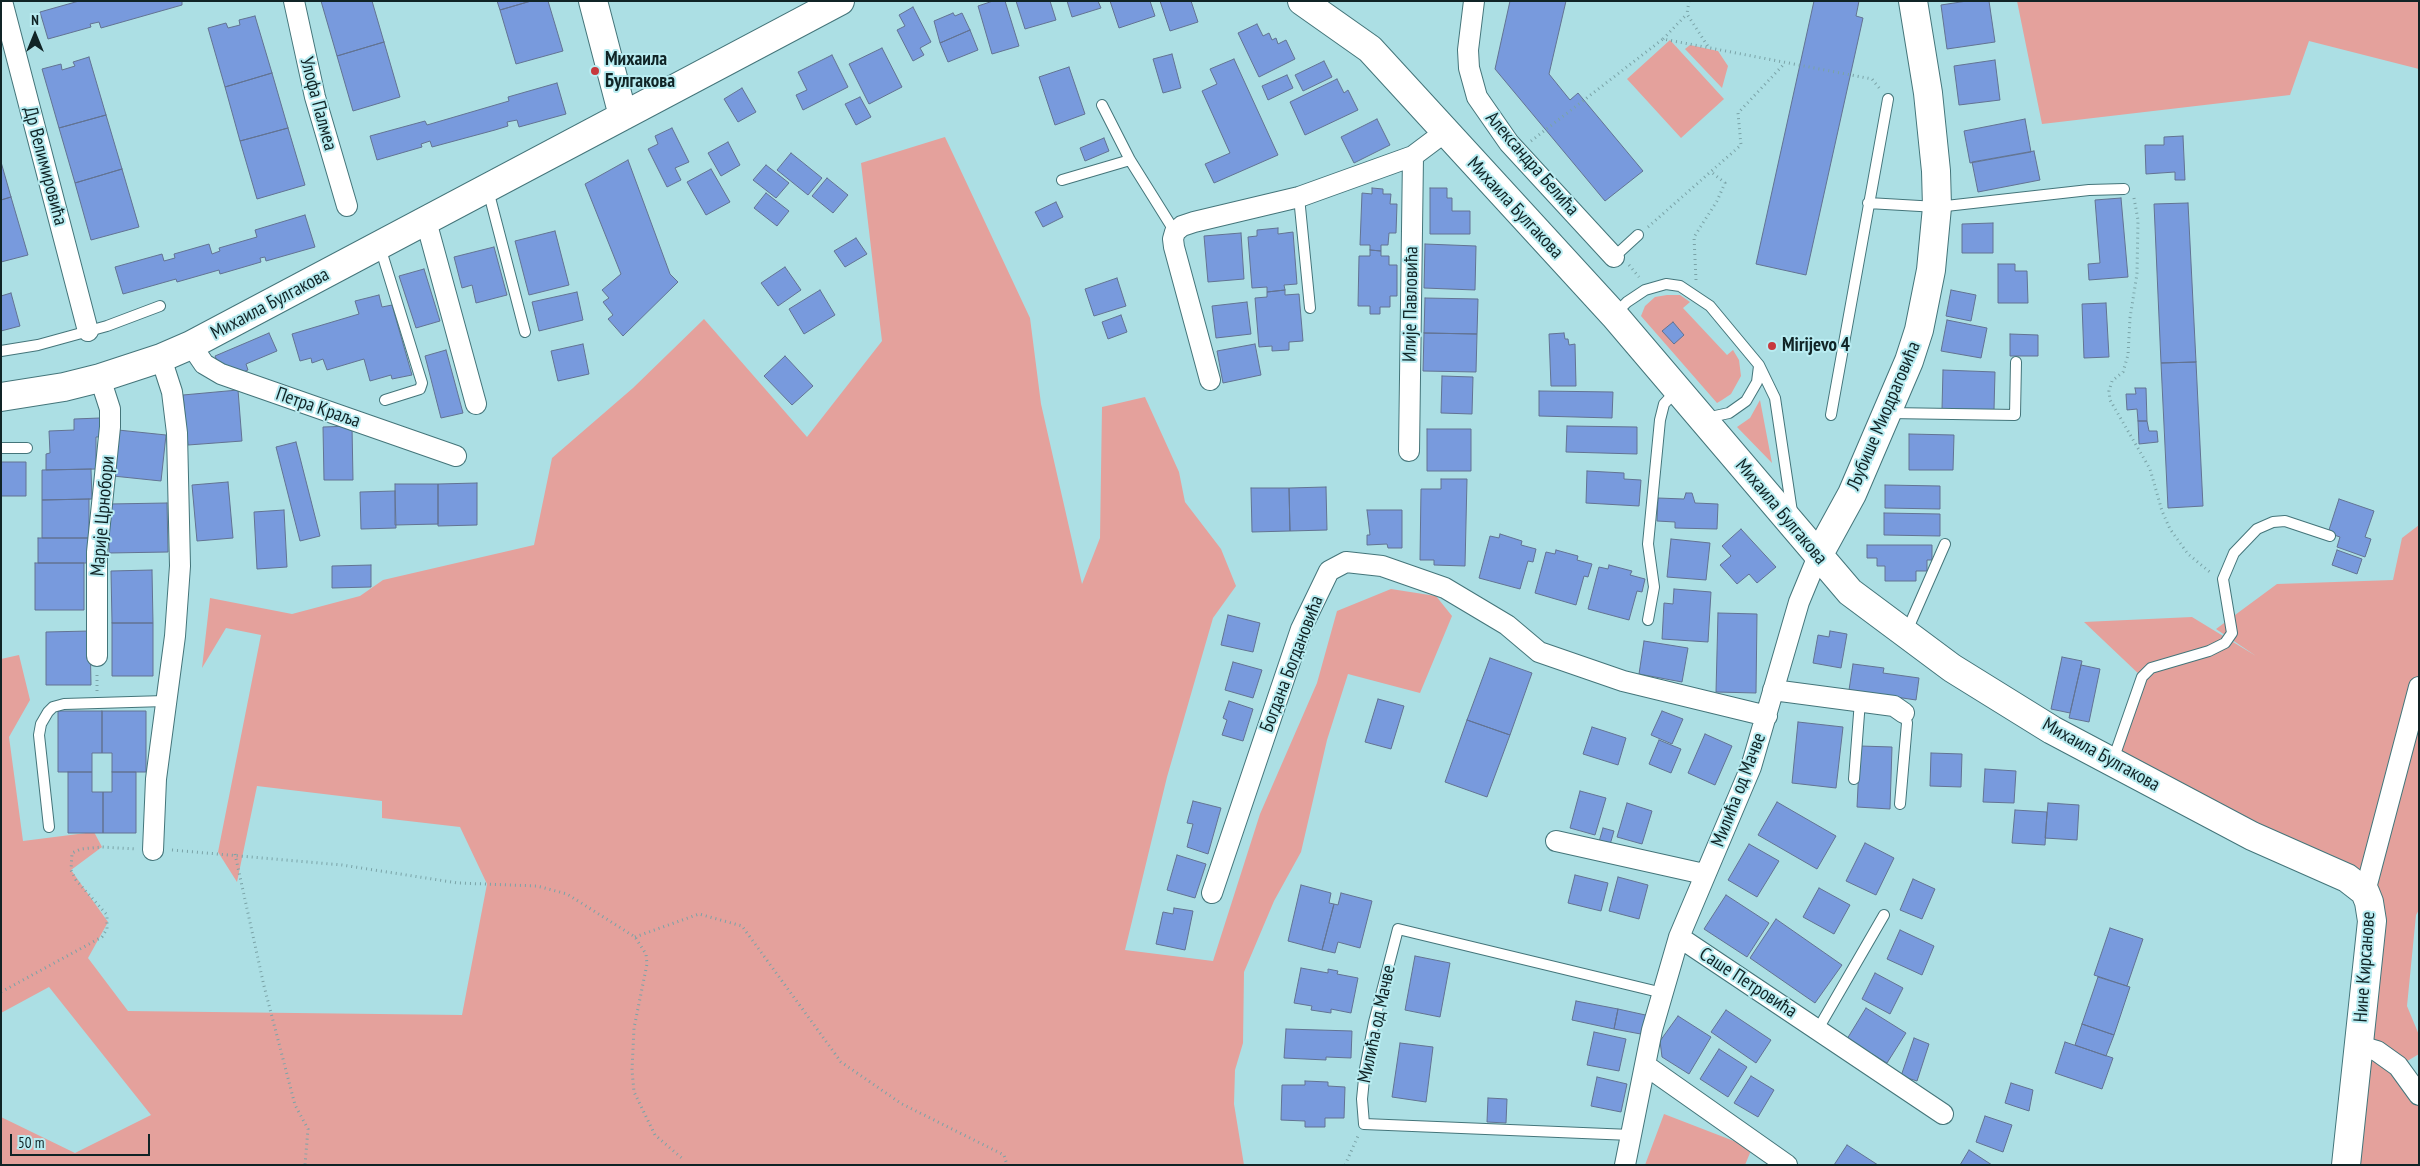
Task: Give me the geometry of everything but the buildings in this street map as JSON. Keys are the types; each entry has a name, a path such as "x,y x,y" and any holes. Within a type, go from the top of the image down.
{"street":[{"name":"Др Велимировића","path":"2,1 88,331"},
{"name":"Улофа Палмеа","path":"294,1 315,97 347,206"},
{"path":"593,1 623,116"},
{"name":"Михаила Булгакова","path":"1,397 56,388 100,378 161,358 192,345 380,247 840,1"},
{"name":"Михаила Булгакова","path":"1302,1 1370,49 1614,315 1850,592 1905,634 1998,698 2112,763 2252,836 2347,878 2365,892"},
{"name":"Александра Белића","path":"1474,1 1468,50 1472,84 1477,97 1517,152 1614,257"},
{"name":"Љубише Миодраговића","path":"1818,556 1852,494 1889,414 1910,361 1919,330 1931,270 1937,207 1933,136 1913,1"},
{"path":"1210,380 1174,248 1176,232 1182,226 1194,222 1299,197 1413,156 1445,132"},
{"name":"Илије Павловића","path":"1409,451 1413,156"},
{"path":"426,221 476,404"},
{"name":"Петра Краља","path":"192,345 204,364 221,374 456,456"},
{"path":"152,850 156,779 175,636 180,566 176,425 172,392 161,358"},
{"name":"Марије Црнобори","path":"97,656 97,552 110,426 110,409 100,378"},
{"name":"Милића од Мачве","path":"1625,1165 1645,1065 1679,937 1704,874 1752,767 1798,602 1818,556"},
{"name":"Богдана Богдановића","path":"1212,893 1301,629 1329,571 1346,562 1382,566 1445,588 1507,625 1539,652 1623,681 1767,716"},
{"name":"Нине Кирсанове","path":"2346,1165 2372,921 2370,902 2365,892 2416,711 2419,687"},
{"path":"1773,690 1894,706 1904,713"},
{"path":"1556,841 1704,874"},
{"name":"Саше Петровића","path":"1679,937 1943,1114"},
{"path":"2360,1046 2377,1051 2398,1066 2419,1095"},
{"path":"1645,1065 1787,1165"}],"lane":[{"path":"1831,415 1888,99"},
{"path":"1102,105 1130,160 1176,232"},
{"path":"1062,180 1130,160"},
{"path":"1868,203 1937,207 2089,190 2124,188"},
{"path":"488,189 525,332"},
{"path":"1299,197 1310,308"},
{"path":"1614,257 1638,235"},
{"path":"380,247 422,383 420,389 385,400"},
{"path":"1614,315 1627,302 1645,290 1666,284 1680,286 1710,306 1759,365 1775,398 1794,526"},
{"path":"1,351 38,345 88,331 160,306"},
{"path":"1889,414 2015,415 2016,362"},
{"path":"1704,419 1729,413 1746,401 1757,382 1759,365"},
{"path":"1648,620 1654,587 1648,544 1660,420 1664,404 1677,390"},
{"path":"1,448 27,448"},
{"path":"2112,763 2142,677 2151,668 2209,651 2225,643 2232,633 2222,579 2234,553 2257,530 2273,522 2285,521 2330,536"},
{"path":"1905,634 1945,544"},
{"path":"49,827 40,758 41,724 48,712 59,705 97,702 165,701"},
{"path":"1854,779 1860,701"},
{"path":"1900,804 1907,723 1904,713"},
{"name":"Саше Петровића","path":"1818,1029 1884,914"},
{"name":"Милића од Мачве","path":"1364,1124 1362,1099 1365,1069 1374,1022 1398,929 1663,993"},
{"path":"1364,1124 1631,1135"}],"path":[{"path":"1517,152 1663,39 1686,14 1689,1"},
{"path":"1686,14 1710,48"},
{"path":"1663,39 1872,79"},
{"path":"1638,235 1741,145 1738,113 1785,63"},
{"path":"1696,284 1694,237 1717,201 1725,183 1710,172"},
{"path":"2124,188 2132,192 2136,208 2137,274 2130,318 2127,362 2123,372 2112,381 2108,391 2110,400 2150,469 2162,511 2170,530 2188,554 2208,571 2222,579"},
{"path":"97,656 97,702"},
{"path":"1,992 102,938 107,929 107,915 76,880 71,870 72,853 81,849 102,847 235,854 342,865 458,882 537,886 568,894 635,937 646,954 647,964 634,1028 632,1070 634,1092 655,1135 684,1160"},
{"path":"235,854 268,1004 295,1105 308,1130 305,1165"},
{"path":"635,937 699,914 742,926 841,1062 902,1104 1004,1155 1007,1165"},
{"path":"1345,1165 1364,1124"}],"shaded area":[{"path":"2017,1 2419,1 2419,69 2309,41 2290,95 2042,124"},
{"path":"1670,40 1724,99 1681,138 1627,79"},
{"path":"1690,45 1718,51 1728,66 1722,88 1685,49"},
{"path":"945,137 1030,318 1041,404 1082,584 1100,538 1102,407 1145,397 1179,472 1185,502 1221,549 1236,586 1213,618 1167,777 1125,950 1213,961 1260,814 1317,683 1337,611 1391,589 1436,596 1452,616 1420,693 1348,674 1327,740 1301,852 1274,901 1244,972 1243,1043 1235,1070 1234,1104 1244,1165 1,1165 1,1117 75,1153 151,1115 49,987 1,1013 1,659 19,655 30,700 9,737 23,841 94,832 102,847 71,870 108,922 88,958 128,1011 462,1015 487,884 460,827 382,818 382,801 257,786 237,882 218,852 261,635 226,628 202,668 210,598 292,614 360,596 383,580 534,545 552,458 633,388 704,319 807,437 882,341 861,163"},
{"path":"1680,295 1690,302 1683,308 1727,355 1733,350 1739,360 1741,376 1731,394 1717,403 1641,316 1645,306 1655,297"},
{"path":"1760,400 1772,463 1737,427 1750,418"},
{"path":"2419,525 2419,910 2416,915 2407,1006 2419,1035 2419,1054 2399,1066 2419,1095 2419,1165 2346,1165 2365,892 2112,763 2142,677 2084,622 2192,617 2256,656 2216,629 2277,584 2393,580 2402,538"},
{"path":"1664,1114 1752,1148 1745,1165 1645,1165"}],"place":[{"name":"Михаила Булгакова","path":"595,71"},
{"name":"Mirijevo 4","path":"1772,346"}]}
